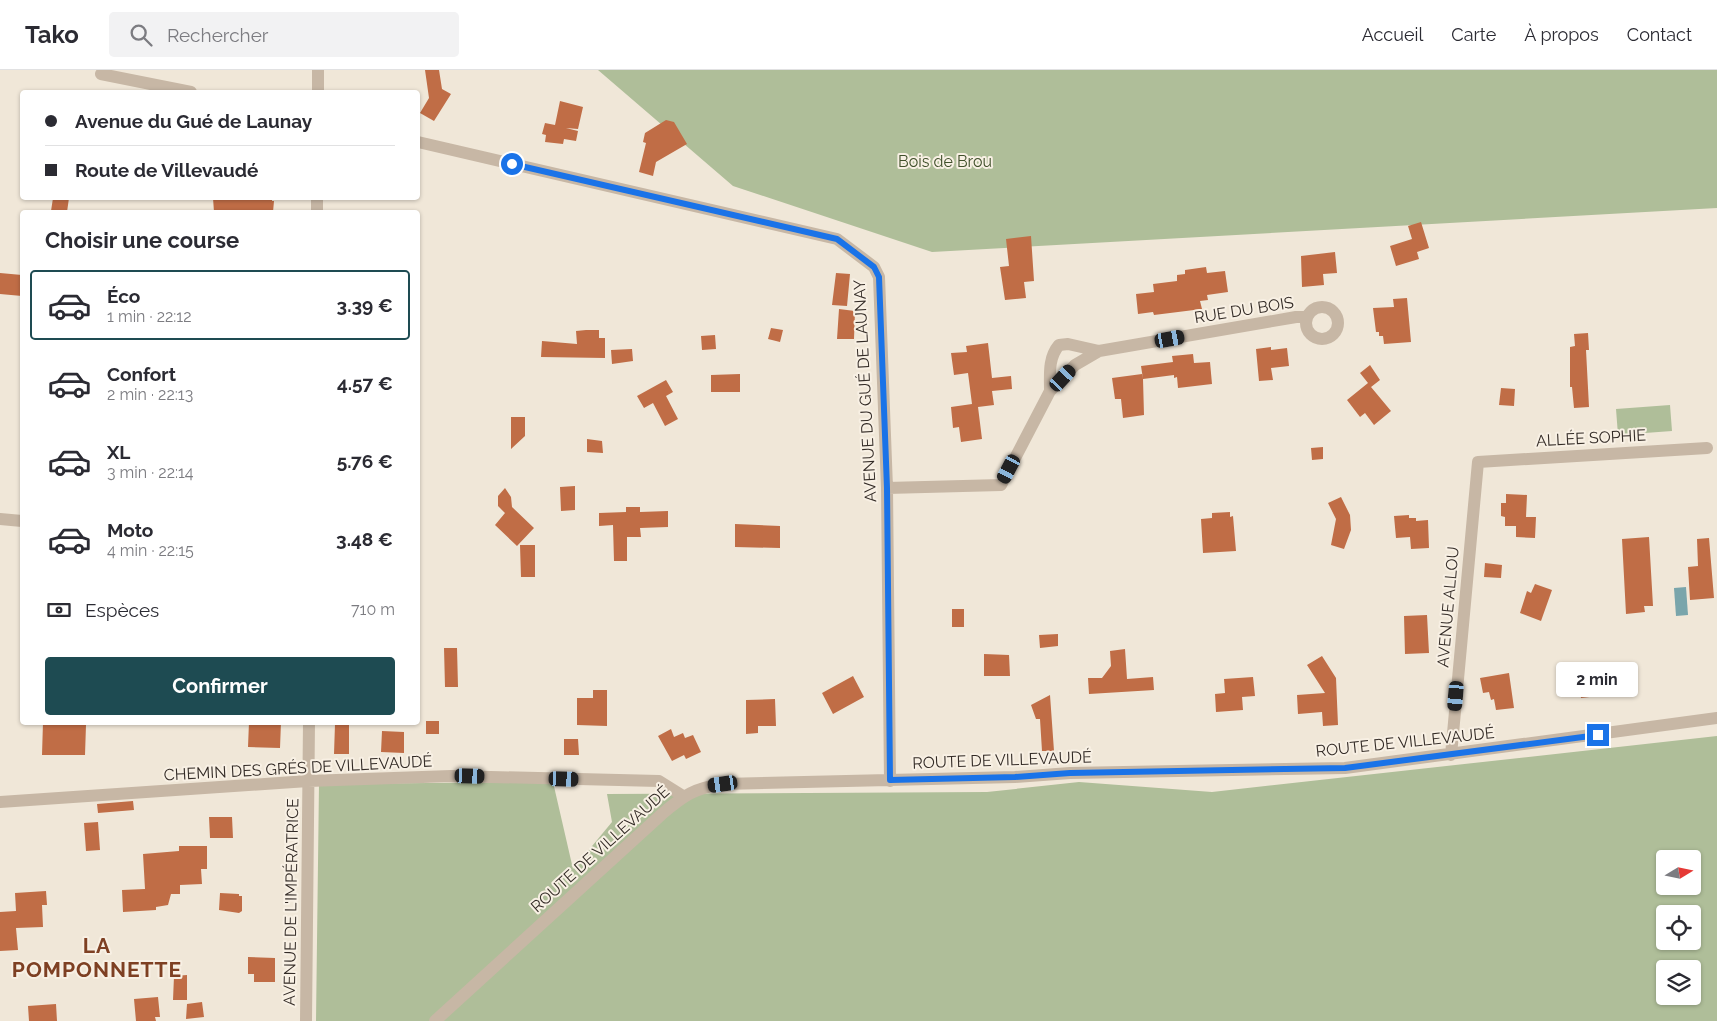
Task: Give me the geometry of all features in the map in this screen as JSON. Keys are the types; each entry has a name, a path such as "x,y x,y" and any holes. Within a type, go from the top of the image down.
{"street":[{"path":"318,70 318,90"},
{"path":"101,74 181,90"},
{"name":"AVENUE DU GUÉ DE LAUNAY","path":"420,142 837,239 874,267 879,277 887,488 890,780"},
{"name":"RUE DU BOIS","path":"887,488 1001,485 1050,391 1075,364 1098,351 1296,317 1307,318"},
{"name":"RUE DU BOIS","path":"1050,391 1050,364 1053,352 1059,345 1068,344 1098,351"},
{"name":"ALLÉE SOPHIE","path":"1478,462 1707,448"},
{"name":"AVENUE ALLOU","path":"1451,755 1478,462"},
{"path":"0,520 20,521"},
{"name":"ROUTE DE VILLEVAUDÉ","path":"434,1021 683,796 702,787 723,784 1015,777 1070,773 1345,768 1717,718"},
{"name":"AVENUE DE L'IMPÉRATRICE","path":"306,1021 309,725"},
{"name":"CHEMIN DES GRÉS DE VILLEVAUDÉ","path":"0,802 308,781 451,776 659,781 683,796"}],"green space":[{"name":"Bois de Brou","path":"598,70 1717,70 1717,208 932,252 733,186"},
{"path":"1670,405 1672,431 1618,435 1616,409"},
{"path":"1717,736 1717,1021 316,1021 319,784 553,782 573,869 612,822 607,794 987,792 1079,782 1212,792"}],"water":[{"path":"1686,587 1688,615 1676,616 1674,588"}],"building":[{"path":"425,70 439,70 442,89 451,94 434,121 420,113 429,98"},
{"path":"560,101 583,107 578,129 566,128 578,131 576,141 564,139 563,144 545,142 546,135 542,134 545,123 555,125"},
{"path":"666,120 674,122 687,144 656,162 653,176 639,172 646,143 643,142 645,133"},
{"path":"53,200 69,200 67,210 51,210"},
{"path":"213,200 274,201 273,210 214,210"},
{"path":"1421,222 1429,248 1417,252 1419,259 1396,266 1390,246 1412,239 1408,226"},
{"path":"1031,236 1034,281 1024,282 1026,298 1005,300 1000,267 1009,266 1006,239"},
{"path":"1335,252 1337,273 1323,274 1324,285 1302,287 1301,256"},
{"path":"1206,267 1207,273 1225,271 1228,292 1207,295 1208,300 1200,301 1202,309 1154,315 1153,312 1138,314 1136,294 1154,292 1153,284 1177,281 1177,275 1185,274 1185,270"},
{"path":"0,273 20,275 20,296 0,294"},
{"path":"836,273 850,274 847,306 832,305"},
{"path":"1407,298 1411,342 1384,344 1383,336 1379,336 1379,332 1376,332 1373,308 1394,307 1393,299"},
{"path":"839,309 855,311 854,339 837,339"},
{"path":"771,328 783,330 780,342 768,339"},
{"path":"599,330 599,338 605,338 605,358 541,357 542,341 577,344 576,331"},
{"path":"1588,333 1589,350 1586,350 1589,407 1574,408 1572,387 1570,387 1570,347 1575,346 1574,334"},
{"path":"715,335 716,349 702,350 701,336"},
{"path":"988,343 992,378 1011,376 1012,389 992,391 994,405 978,407 982,439 961,442 959,427 953,428 951,407 972,404 968,373 954,375 951,353 967,352 966,346"},
{"path":"1271,347 1271,350 1287,348 1289,366 1271,368 1273,380 1259,381 1256,349"},
{"path":"632,349 633,361 612,364 611,350"},
{"path":"1193,354 1194,363 1210,362 1212,384 1178,388 1177,377 1174,378 1174,375 1143,379 1141,366 1173,362 1172,356"},
{"path":"1370,365 1380,380 1371,387 1391,411 1374,425 1365,413 1360,417 1347,400 1368,383 1360,373"},
{"path":"740,374 740,392 711,392 711,375"},
{"path":"1142,374 1144,415 1123,418 1121,399 1115,399 1112,378"},
{"path":"666,380 673,392 666,396 678,419 665,426 653,403 644,408 637,396"},
{"path":"1501,388 1515,389 1514,406 1499,405"},
{"path":"511,417 525,417 525,436 511,449"},
{"path":"587,439 602,441 603,453 587,452"},
{"path":"1323,447 1323,459 1312,460 1311,448"},
{"path":"575,486 575,510 561,511 560,487"},
{"path":"505,488 511,497 512,507 534,528 517,546 495,525 505,513 498,506 498,496"},
{"path":"1506,494 1527,495 1526,517 1536,517 1535,538 1516,537 1516,526 1505,526 1505,517 1501,516 1501,503 1506,503"},
{"path":"1341,497 1350,515 1351,530 1344,549 1331,545 1336,519 1328,503"},
{"path":"626,507 640,507 640,512 668,511 668,527 640,528 641,537 627,537 627,561 614,561 613,525 599,526 599,513 626,512"},
{"path":"1230,512 1230,517 1233,516 1236,551 1203,553 1201,519 1212,518 1212,513"},
{"path":"1409,515 1409,518 1416,518 1416,521 1428,520 1429,548 1411,549 1410,537 1396,538 1394,516"},
{"path":"735,524 780,526 780,548 735,547"},
{"path":"1649,537 1653,606 1644,606 1645,612 1626,614 1622,539"},
{"path":"1709,538 1714,598 1690,600 1688,567 1698,566 1697,539"},
{"path":"520,545 535,545 535,577 521,577"},
{"path":"1485,563 1502,565 1501,578 1484,577"},
{"path":"1535,584 1552,590 1541,621 1520,613 1527,591 1531,593"},
{"path":"952,609 964,609 964,627 952,627"},
{"path":"1427,615 1429,653 1405,654 1404,616"},
{"path":"1058,634 1058,646 1040,648 1039,635"},
{"path":"444,648 457,648 458,687 445,687"},
{"path":"1125,649 1127,679 1153,677 1154,690 1089,694 1088,678 1102,678 1111,666 1110,651"},
{"path":"984,654 1009,655 1010,676 984,676"},
{"path":"1322,656 1336,678 1338,725 1323,726 1322,712 1298,714 1297,695 1325,693 1307,665"},
{"path":"1509,673 1514,708 1496,710 1494,699 1491,700 1489,692 1483,693 1480,678"},
{"path":"853,676 864,697 833,714 822,693"},
{"path":"1253,677 1255,696 1242,697 1243,710 1216,712 1215,694 1225,693 1224,679"},
{"path":"1596,680 1598,696 1581,698 1579,682"},
{"path":"593,690 607,690 607,726 577,725 577,698 593,698"},
{"path":"1050,695 1054,751 1042,751 1040,719 1036,719 1031,705"},
{"path":"775,699 776,726 758,726 758,733 746,734 746,700"},
{"path":"426,721 439,721 439,734 426,734"},
{"path":"43,725 86,725 85,755 42,755"},
{"path":"249,725 281,725 280,748 248,747"},
{"path":"335,725 349,725 349,754 334,754"},
{"path":"671,729 674,737 683,733 685,738 693,735 701,752 686,759 684,755 672,761 658,736"},
{"path":"382,731 404,732 404,753 381,752"},
{"path":"564,739 578,739 579,755 564,755"},
{"path":"133,801 134,810 98,813 97,804"},
{"path":"209,817 232,817 233,838 210,838"},
{"path":"98,822 100,850 86,851 84,823"},
{"path":"179,846 207,846 207,869 201,869 202,884 180,885 180,894 171,894 168,905 156,907 156,910 123,912 122,890 145,889 143,854 179,851"},
{"path":"46,891 47,905 42,905 43,927 16,928 18,950 0,951 0,912 16,911 15,893"},
{"path":"220,893 239,894 239,896 242,896 242,911 239,913 219,910"},
{"path":"248,957 275,958 275,982 254,982 254,974 248,974"},
{"path":"187,975 187,1000 173,1000 174,976"},
{"path":"158,997 160,1017 155,1017 156,1021 136,1021 134,999"},
{"path":"202,1002 204,1017 186,1019 187,1004"},
{"path":"56,1004 57,1021 29,1021 28,1006"}],"district":[{"name":"LA POMPONNETTE","path":"97,957"}],"route":[{"path":"512,164 837,239 874,267 879,277 887,488 890,780 1015,777 1070,773 1164,773 1345,768 1598,735"}]}
